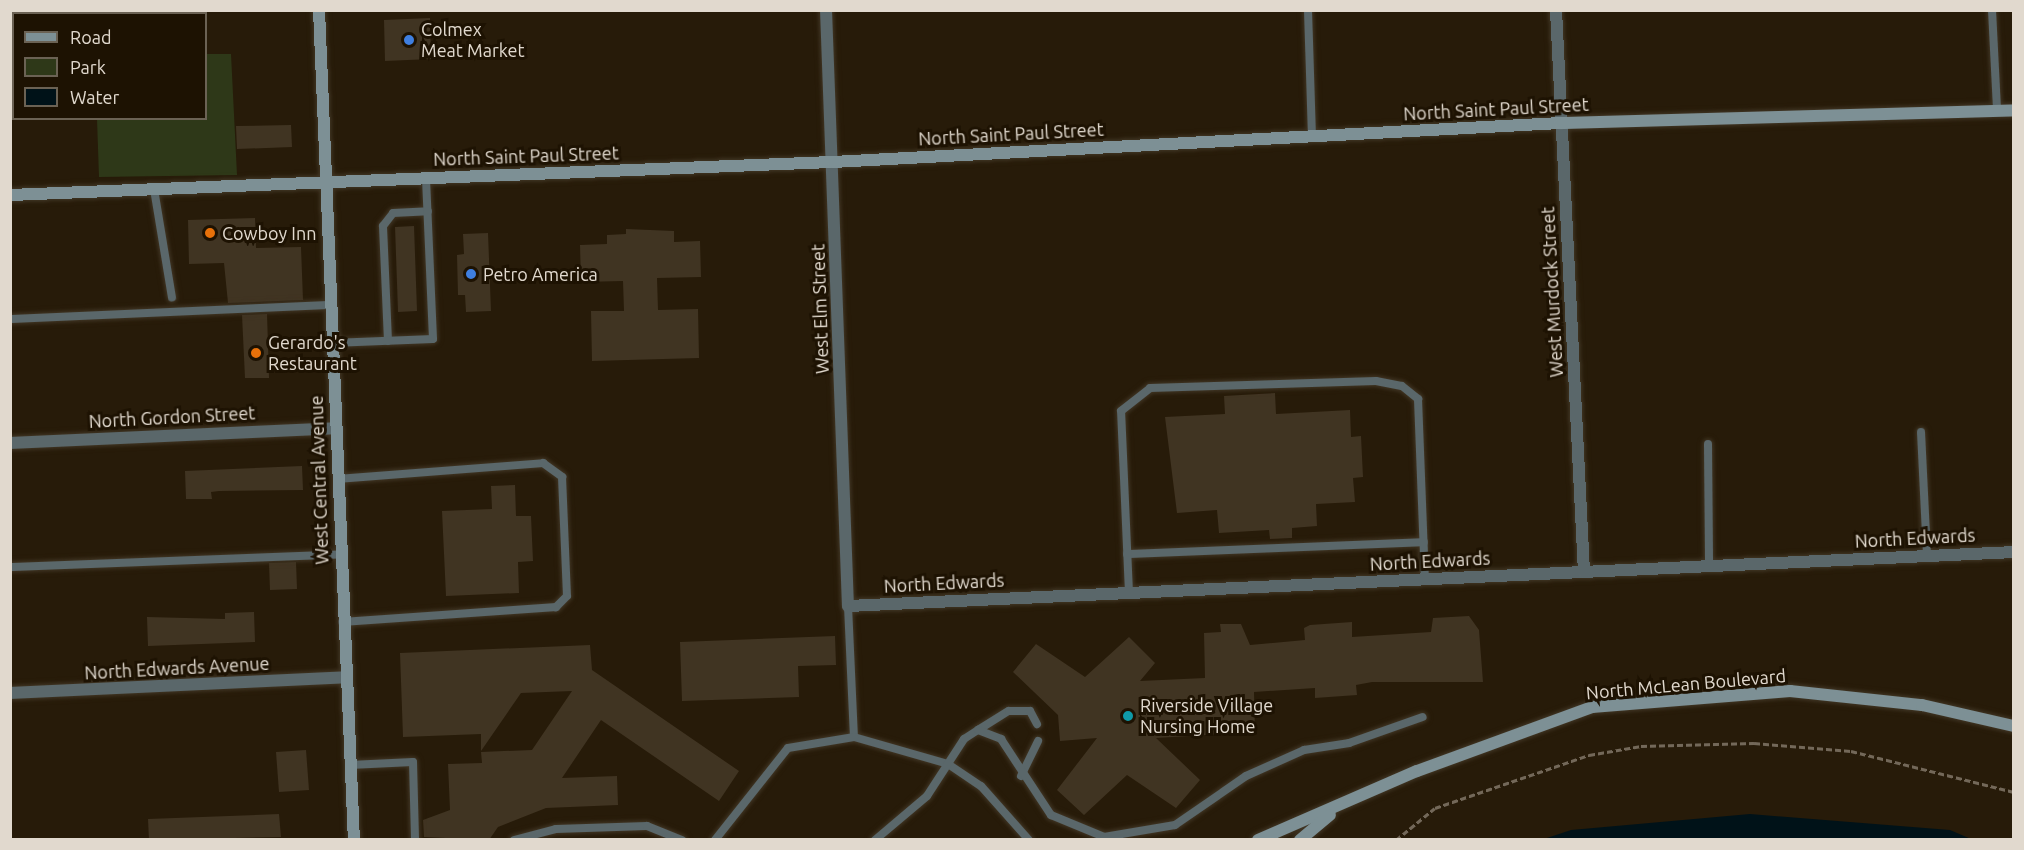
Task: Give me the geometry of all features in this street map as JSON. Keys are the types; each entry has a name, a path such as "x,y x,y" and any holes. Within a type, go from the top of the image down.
{"street":[{"name":"West Central Avenue","path":"319,10 340,554 354,840"},
{"name":"West Elm Street","path":"826,10 848,606"},
{"name":"West Murdock Street","path":"1556,10 1584,572"},
{"name":"North Saint Paul Street","path":"10,195 833,162 1561,123 2013,110"},
{"name":"North Gordon Street","path":"10,443 335,428"},
{"name":"North Edwards","path":"848,606 2013,552"},
{"name":"North Edwards Avenue","path":"10,693 346,677"},
{"name":"North McLean Boulevard","path":"1258,840 1341,806 1417,771 1592,707 1790,691 1922,705 2013,726"},
{"name":"North McLean Boulevard","path":"1300,840 1341,806"}],"lane":[{"path":"1308,10 1312,136"},
{"path":"1992,10 1997,110"},
{"path":"332,343 433,339 426,177"},
{"path":"154,189 172,298"},
{"path":"388,341 383,226 393,213 428,211"},
{"path":"10,319 330,305"},
{"path":"1129,593 1121,411 1150,388 1376,381 1402,386 1418,399 1425,579"},
{"path":"1921,432 1927,556"},
{"path":"1708,444 1709,566"},
{"path":"337,479 543,463 562,477 567,596 556,607 344,622"},
{"path":"1127,554 1424,542"},
{"path":"10,567 340,554"},
{"path":"848,606 854,736"},
{"path":"875,840 927,796 964,739 1009,711 1030,711 1037,724"},
{"path":"978,730 1001,739 1039,803 1064,823 1104,837 1127,835 1175,825 1246,776 1304,750 1349,743 1423,717"},
{"path":"715,840 788,748 854,736 948,764 981,786 1029,840"},
{"path":"1021,776 1038,741"},
{"path":"350,765 412,762 415,840"},
{"path":"514,840 556,829 647,826 682,840"}],"path":[{"path":"1396,840 1435,808 1589,755 1641,746 1754,743 1851,751 2013,792"}],"green space":[{"path":"207,54 231,54 237,175 99,177 97,120 207,120"}],"water":[{"path":"1750,814 1950,830 1971,839 1544,839 1571,830"}],"building":[{"path":"430,18 431,59 385,61 384,20"},
{"path":"291,125 292,147 237,149 236,126"},
{"path":"255,218 256,248 301,247 303,300 228,303 224,263 189,264 188,220"},
{"path":"414,226 417,311 398,312 395,227"},
{"path":"626,229 674,231 674,242 700,241 701,277 657,278 658,310 698,309 699,358 592,361 591,311 624,311 623,281 581,282 580,245 607,244 607,235 626,234"},
{"path":"488,233 491,311 466,312 465,295 458,295 457,255 464,254 463,234"},
{"path":"267,314 269,378 245,378 242,315"},
{"path":"1275,393 1276,414 1350,410 1351,437 1361,436 1363,477 1353,478 1355,502 1316,504 1317,526 1292,528 1292,538 1270,539 1269,530 1219,533 1217,510 1177,513 1165,417 1225,414 1224,396"},
{"path":"302,466 303,490 219,491 211,492 212,499 186,499 185,471"},
{"path":"515,485 516,516 531,516 533,561 518,562 519,593 446,596 442,511 492,509 491,486"},
{"path":"296,562 297,589 270,590 269,563"},
{"path":"254,612 255,642 148,646 147,617 225,619 225,613"},
{"name":"Riverside Village Nursing Home","path":"1469,616 1479,630 1483,682 1372,682 1356,685 1357,695 1315,698 1315,688 1254,692 1255,732 1156,738 1200,780 1176,808 1127,775 1084,815 1057,790 1097,738 1060,741 1058,715 1013,672 1036,644 1085,677 1129,637 1155,663 1140,681 1205,678 1204,633 1221,632 1220,624 1241,624 1250,645 1305,640 1304,628 1310,625 1352,622 1352,637 1431,632 1433,618"},
{"path":"835,636 836,665 798,666 799,697 682,701 680,642"},
{"path":"590,645 592,670 739,771 719,801 601,720 562,778 617,776 618,805 546,808 498,827 489,840 424,837 423,820 450,810 448,764 482,763 481,752 532,750 572,691 521,693 481,751 481,734 403,737 400,653"},
{"path":"306,750 309,790 279,792 276,752"},
{"path":"279,814 281,837 149,840 148,819"}],"place":[{"name":"Colmex Meat Market","path":"409,40"},
{"name":"Cowboy Inn","path":"210,233"},
{"name":"Petro America","path":"471,274"},
{"name":"Gerardo's Restaurant","path":"256,353"},
{"name":"Riverside Village Nursing Home","path":"1128,716"}]}
